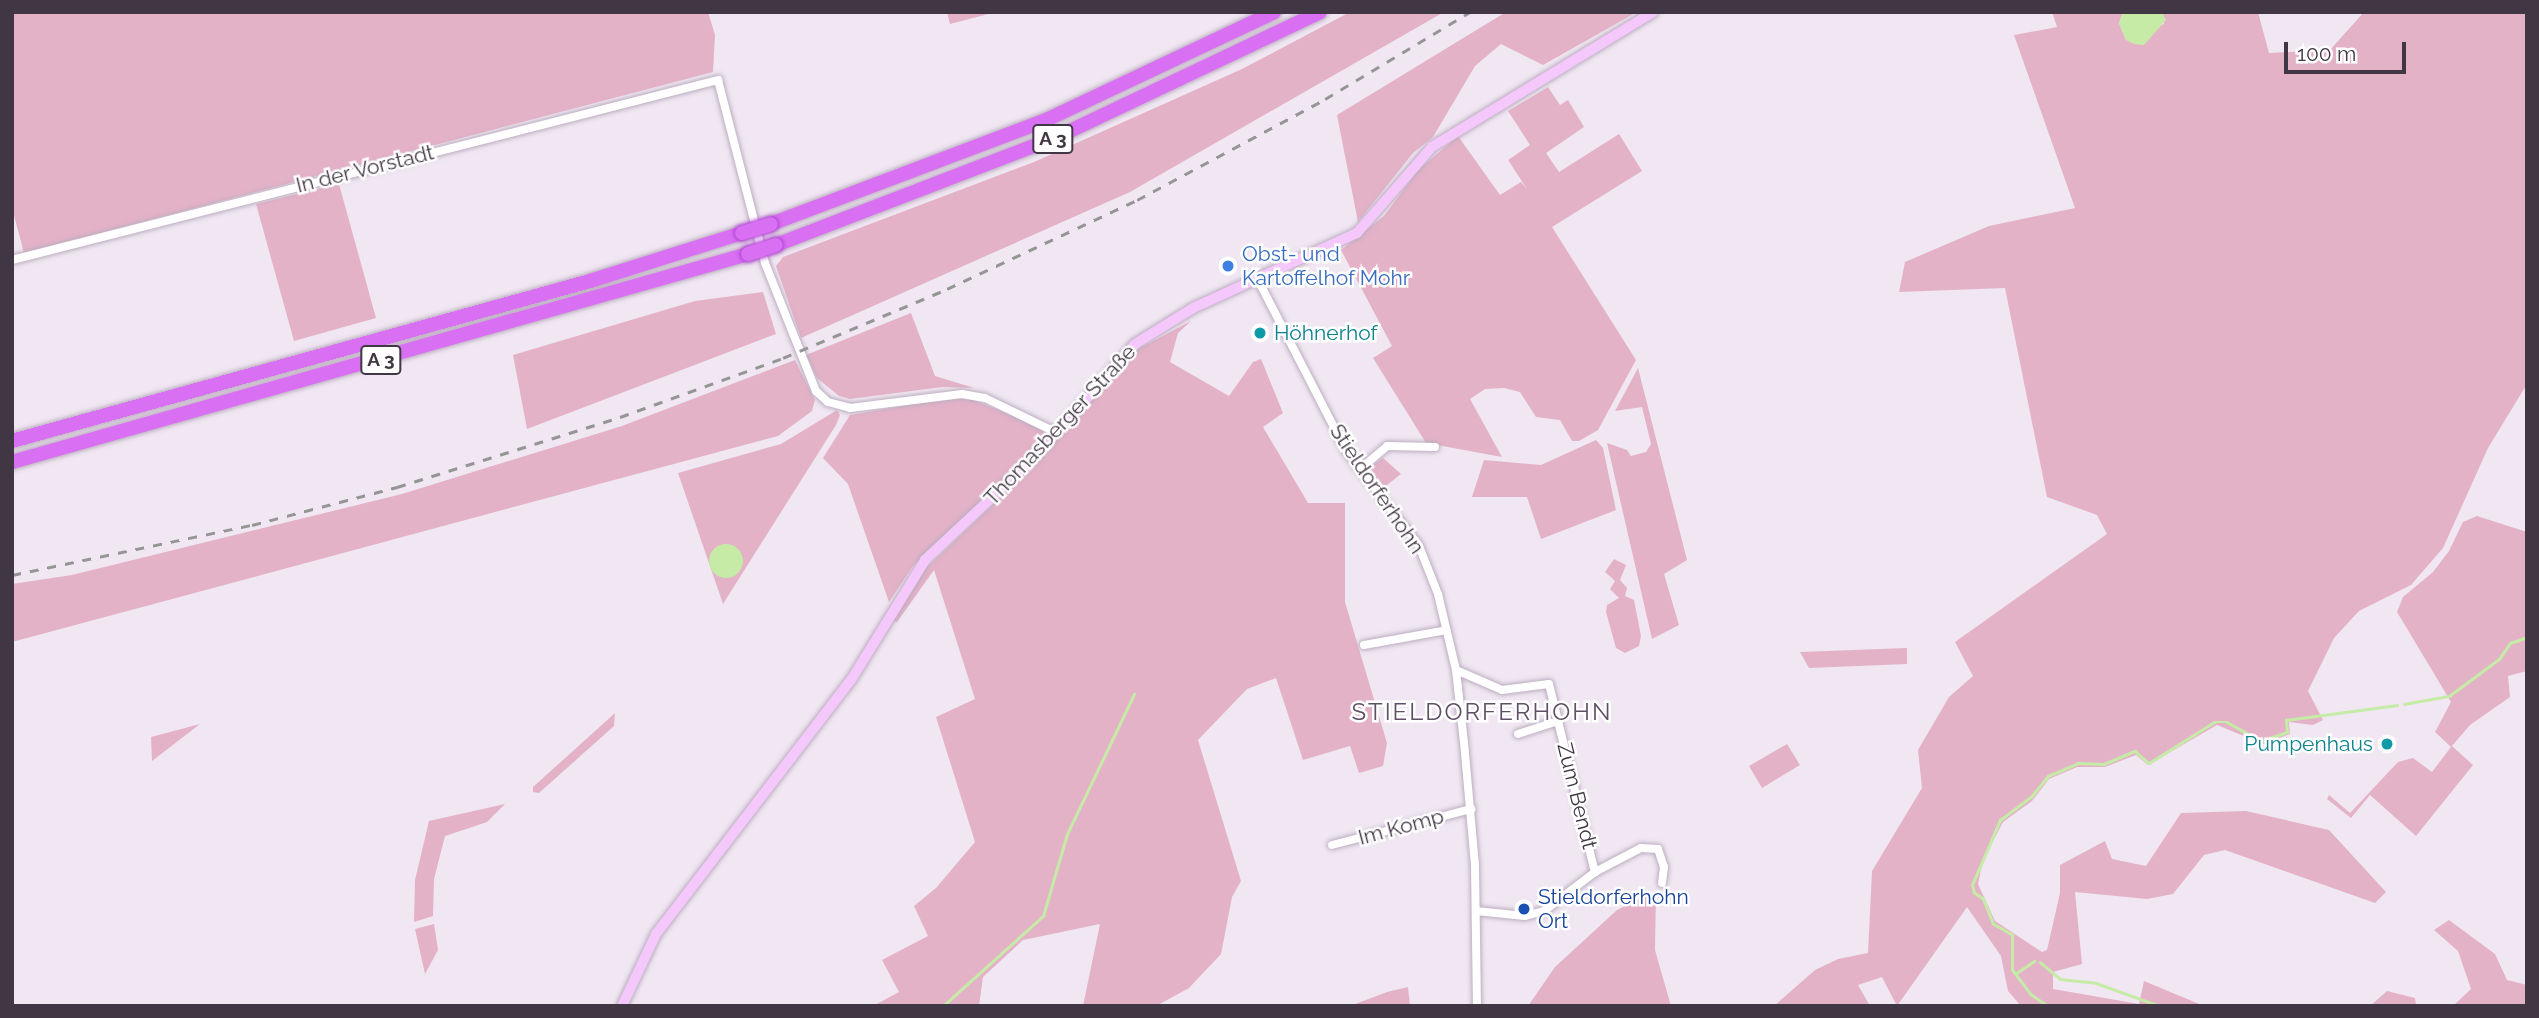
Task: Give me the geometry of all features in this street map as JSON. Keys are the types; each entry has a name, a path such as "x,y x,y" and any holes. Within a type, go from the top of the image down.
{"highway":[{"name":"A 3","path":"12,442 590,281 771,224 1046,120 1275,12"},
{"name":"A 3","path":"12,462 748,254 1055,138 1320,12"}],"main road":[{"name":"Thomasberger Straße","path":"622,1006 656,934 851,680 917,570 1057,433 1156,327 1357,233 1432,147 1653,12"}],"street":[{"name":"In der Vorstadt","path":"12,260 718,80 765,263 816,391 828,402 850,408 962,394 985,398 1057,433"},
{"name":"Stieldorferhohn","path":"1257,278 1360,469 1419,546 1447,630 1456,670 1471,809 1477,1006"},
{"path":"1360,469 1387,446 1435,447"},
{"path":"1364,645 1447,630"},
{"name":"Zum Bendt","path":"1456,670 1502,690 1549,684 1595,872"},
{"name":"Zum Bendt","path":"1518,734 1558,721"},
{"name":"Im Komp","path":"1332,845 1471,809"},
{"path":"1476,911 1534,915 1625,852 1658,849 1664,867 1662,883"}],"shaded area":[{"path":"12,12 708,12 715,35 713,72 24,253 12,208"},
{"path":"947,12 996,12 950,24"},
{"path":"1350,12 1444,12 1130,192 801,338 776,266 783,257 1034,162 1242,69"},
{"path":"1506,12 1637,12 1543,65 1501,44 1475,66 1433,137 1413,153 1358,222 1337,115"},
{"path":"2052,12 2123,12 2119,23 2126,40 2164,24 2162,12 2258,12 2269,53 2330,50 2364,12 2527,12 2527,384 2488,448 2443,548 2411,585 2359,611 2334,638 2308,691 2323,720 2313,725 2289,722 2290,734 2263,744 2217,725 2148,765 2136,755 2105,767 2077,767 2049,779 2032,801 2003,822 1983,860 1978,884 1995,921 2042,952 2047,950 2060,893 2060,865 2105,841 2112,859 2146,866 2181,813 2246,811 2329,830 2386,892 2375,903 2225,850 2204,855 2173,894 2147,899 2075,892 2082,964 2053,972 2053,989 2139,1004 2144,981 2204,1006 2021,1006 2008,991 2001,956 1967,907 1897,1006 1882,977 1858,985 1870,1006 1774,1006 1815,970 1838,959 1868,953 1872,871 1922,788 1918,750 1949,697 1973,676 1955,642 2107,534 2097,515 2047,497 2005,288 1899,292 1905,262 1989,226 2075,208 2014,35 2057,27"},
{"path":"2123,12 2162,12 2166,20 2144,45 2134,44 2126,40 2119,23"},
{"path":"1548,87 1560,105 1568,100 1584,127 1546,153 1559,172 1619,134 1642,171 1552,227 1636,360 1598,430 1579,441 1572,441 1560,420 1536,417 1520,392 1504,388 1485,389 1470,399 1502,457 1426,443 1373,358 1392,346 1341,250 1384,216 1418,170 1458,136 1500,195 1521,182 1527,189 1508,160 1530,145 1508,111"},
{"path":"339,184 376,318 294,341 256,204"},
{"path":"763,292 776,334 527,429 513,355 695,301"},
{"path":"911,313 935,376 974,388 942,387 850,399 839,396 817,378 806,355"},
{"path":"1191,321 1178,333 1170,362 1229,396 1253,362 1261,359 1283,413 1263,427 1308,503 1345,503 1345,602 1387,743 1383,766 1359,773 1350,746 1303,760 1276,678 1247,689 1198,740 1241,881 1232,897 1221,954 1189,988 1156,1006 1083,1006 1100,924 1023,940 983,977 979,1006 873,1006 899,992 882,960 928,936 914,906 936,888 975,842 936,717 975,699 934,570 897,622 891,620 919,575 1004,494 1138,349"},
{"path":"795,360 815,400 812,411 778,436 12,642 12,584 72,575 402,494 622,426"},
{"path":"1638,368 1687,560 1664,574 1679,625 1652,639 1607,443 1627,450 1631,456 1646,452 1651,444 1642,407 1615,411"},
{"path":"951,398 973,400 1014,416 1043,431 1045,440 913,566 889,602 848,484 823,458 850,415"},
{"path":"837,410 840,415 836,425 723,604 678,473 781,444"},
{"path":"1596,440 1603,448 1616,510 1541,539 1527,497 1472,497 1484,460 1541,465"},
{"path":"1383,458 1401,474 1382,489 1370,467"},
{"path":"2477,516 2527,532 2527,671 2508,676 2510,697 2470,725 2452,746 2473,765 2416,836 2370,795 2351,818 2327,799 2329,795 2350,813 2398,762 2413,758 2432,772 2451,747 2435,732 2451,702 2397,612 2403,597 2433,572 2449,551 2463,522"},
{"path":"726,544 738,549 743,561 738,573 726,578 714,573 709,561 714,549"},
{"path":"1614,559 1626,565 1620,580 1627,588 1625,596 1634,600 1641,636 1639,646 1625,653 1616,648 1606,612 1607,605 1619,598 1610,589 1615,581 1605,572"},
{"path":"1907,648 1907,664 1809,668 1800,652"},
{"path":"615,713 614,726 539,793 533,792 533,787"},
{"path":"200,724 152,761 151,737"},
{"path":"1787,744 1800,765 1762,788 1749,766"},
{"path":"505,804 487,822 445,836 434,879 433,916 414,922 415,880 429,821"},
{"path":"1656,891 1655,950 1671,1006 1528,1006 1555,967 1617,910"},
{"path":"2449,920 2495,954 2507,980 2527,985 2527,1006 2453,1006 2471,989 2458,951 2434,930"},
{"path":"434,924 438,950 425,974 415,929"},
{"path":"1408,987 1410,1006 1350,1006 1387,992"},
{"path":"2387,991 2415,998 2416,1006 2370,1006"}],"waterway":[{"path":"2404,704 2449,696 2499,659 2510,643 2527,637"},
{"path":"943,1006 1043,916 1067,834 1134,694"},
{"path":"2047,1006 2031,995 2012,970 2012,935 1993,924 1983,899 1974,893 1972,885 2000,820 2031,797 2048,776 2078,763 2104,764 2135,751 2149,763 2214,722 2227,722 2261,741 2287,732 2286,720 2397,705"},
{"path":"2015,974 2034,961"},
{"path":"2040,962 2060,979 2096,983 2160,1006"}],"railway":[{"path":"12,575 252,525 397,487 620,417 783,358 947,289 1137,200 1325,99 1470,12"}],"place":[{"name":"Obst- und Kartoffelhof Mohr","path":"1228,266"},
{"name":"Höhnerhof","path":"1260,333"},
{"name":"Pumpenhaus","path":"2387,744"},
{"name":"Stieldorferhohn Ort","path":"1524,909"}],"district":[{"name":"STIELDORFERHOHN","path":"1482,712"}]}
